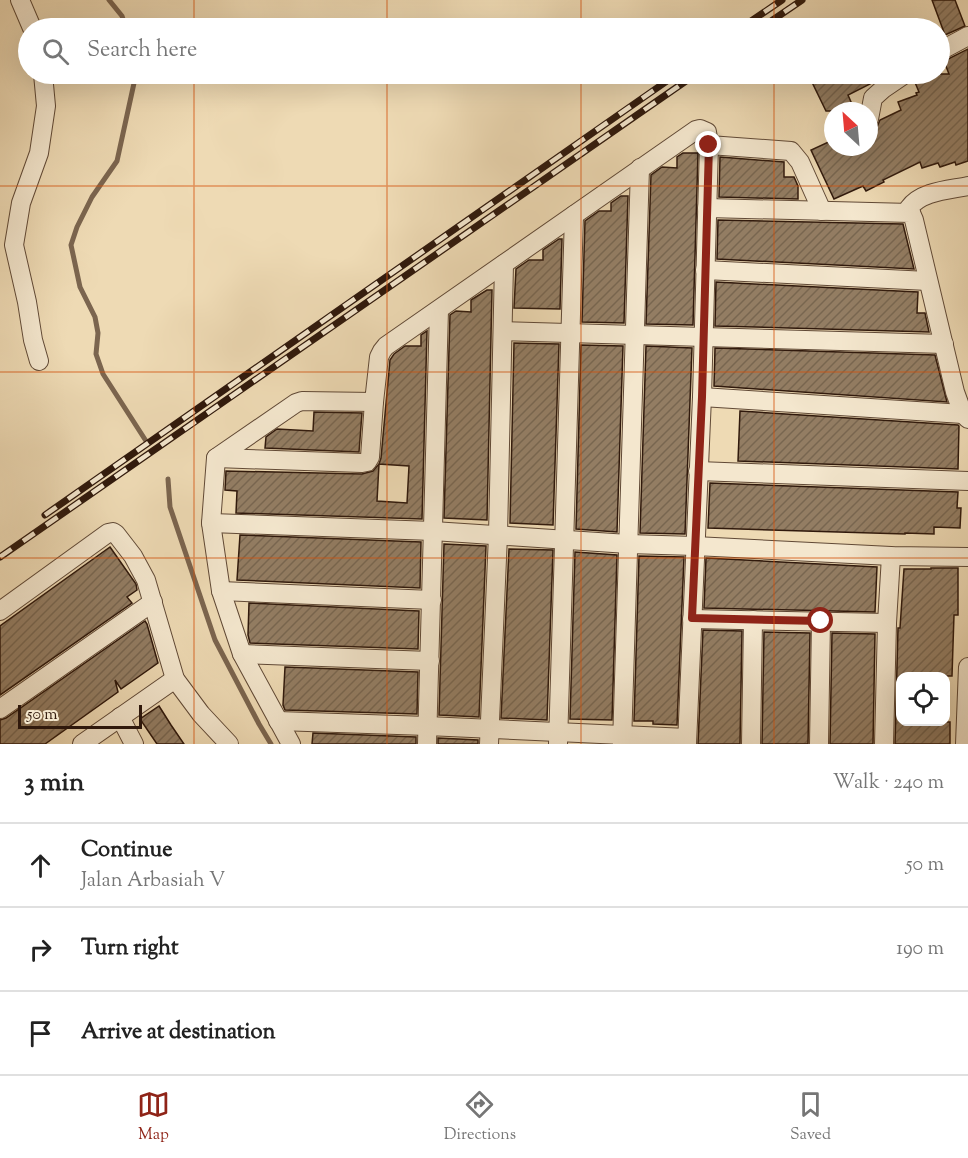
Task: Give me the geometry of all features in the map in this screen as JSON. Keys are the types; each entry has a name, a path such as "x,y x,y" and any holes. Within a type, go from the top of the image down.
{"street":[{"path":"20,0 28,18"},
{"path":"950,45 968,36"},
{"path":"39,361 14,245 21,203 39,153 46,106 44,84"},
{"path":"872,102 873,98 890,84"},
{"path":"216,458 368,462 379,357 382,351 411,328 696,130 707,132 709,145 702,397 687,741 490,736 427,726 278,721"},
{"path":"709,145 791,151 800,162 822,211"},
{"path":"623,739 640,168"},
{"path":"702,397 966,417 955,392 914,220 909,208 928,194 968,186"},
{"path":"707,208 911,213"},
{"path":"559,738 574,215"},
{"path":"490,736 498,536 504,264"},
{"path":"705,270 928,281"},
{"path":"427,744 439,310"},
{"path":"503,331 944,344"},
{"path":"216,458 296,403 302,401 374,402"},
{"path":"216,458 211,523 221,591 242,654 291,744"},
{"path":"698,471 968,481"},
{"path":"211,523 433,531 628,544 891,556 968,557"},
{"path":"0,611 108,533 113,532 133,556 146,580 175,679 201,714 229,744"},
{"path":"884,744 891,556"},
{"path":"221,591 432,600"},
{"path":"0,710 153,602"},
{"path":"692,618 887,623"},
{"path":"751,744 753,620"},
{"path":"819,744 821,621"},
{"path":"242,654 430,661"},
{"path":"965,744 968,667"},
{"path":"82,744 175,679"},
{"path":"120,717 134,744"}],"building":[{"path":"932,0 955,0 965,26 950,33 950,18 939,18"},
{"path":"968,49 968,161 940,167 938,163 922,168 920,162 866,191 863,186 834,199 811,150 824,144 824,156 878,156 880,120 901,110 898,102 917,95 916,93 919,92 916,84 950,84 950,58"},
{"path":"813,84 870,84 848,95 851,102 824,102 824,107"},
{"path":"683,153 698,153 693,325 646,324 651,175 662,167 677,168 677,157"},
{"path":"720,157 784,162 784,177 794,177 798,186 798,199 719,197"},
{"path":"621,196 628,196 624,323 582,322 585,221 599,211 611,211 611,203"},
{"path":"718,220 903,224 914,269 717,259"},
{"path":"562,239 560,309 514,308 516,269 529,260 543,260 543,250"},
{"path":"716,282 918,292 917,313 925,313 929,332 715,326"},
{"path":"487,290 492,290 487,520 444,518 450,315 456,311 471,312 471,300"},
{"path":"427,331 422,519 236,513 237,491 225,490 226,471 362,474 373,471 379,464 390,360 405,346 421,346 421,335","holes":["379,464 409,466 407,503 377,501"]},
{"path":"514,343 559,344 553,525 510,523"},
{"path":"581,345 623,346 617,532 576,529"},
{"path":"646,346 692,348 685,534 640,533"},
{"path":"715,348 935,355 947,402 714,386"},
{"path":"740,411 958,425 958,469 738,461"},
{"path":"314,412 362,413 359,452 265,448 266,437 277,429 313,431"},
{"path":"710,483 958,492 957,508 961,508 960,528 934,527 934,534 905,534 708,528"},
{"path":"240,535 421,542 420,588 237,580"},
{"path":"444,544 486,546 479,717 439,715"},
{"path":"110,547 136,584 137,590 127,597 132,603 0,695 0,626"},
{"path":"509,549 553,550 547,720 501,718"},
{"path":"575,552 617,555 612,720 570,719"},
{"path":"639,556 684,557 677,725 634,721"},
{"path":"706,558 877,567 875,612 704,608"},
{"path":"958,568 958,615 954,615 952,676 950,672 897,672 898,628 900,628 904,569"},
{"path":"249,603 419,611 418,649 250,643"},
{"path":"145,621 158,663 121,689 115,680 118,692 45,744 0,744 0,720"},
{"path":"703,630 742,631 740,744 698,744"},
{"path":"764,632 810,633 808,744 762,744"},
{"path":"832,633 875,634 873,744 830,744"},
{"path":"285,667 418,672 417,714 285,710 283,705"},
{"path":"896,705 896,726 950,726 950,744 895,744"},
{"path":"159,706 184,744 157,744 140,719"},
{"path":"313,733 416,737 416,744 312,744"},
{"path":"438,738 478,740 478,744 438,744"}],"waterway":[{"path":"109,0 123,18"},
{"path":"134,84 117,161 92,197 71,245 80,287 95,317 98,333 96,354 103,374 146,441"},
{"path":"168,479 170,507 215,640 271,744"}],"railway":[{"path":"756,18 782,0"},
{"path":"776,18 802,0"},
{"path":"45,515 663,84"},
{"path":"0,557 682,84"}],"route":[{"path":"709,145 702,397 692,618 821,621"}]}
